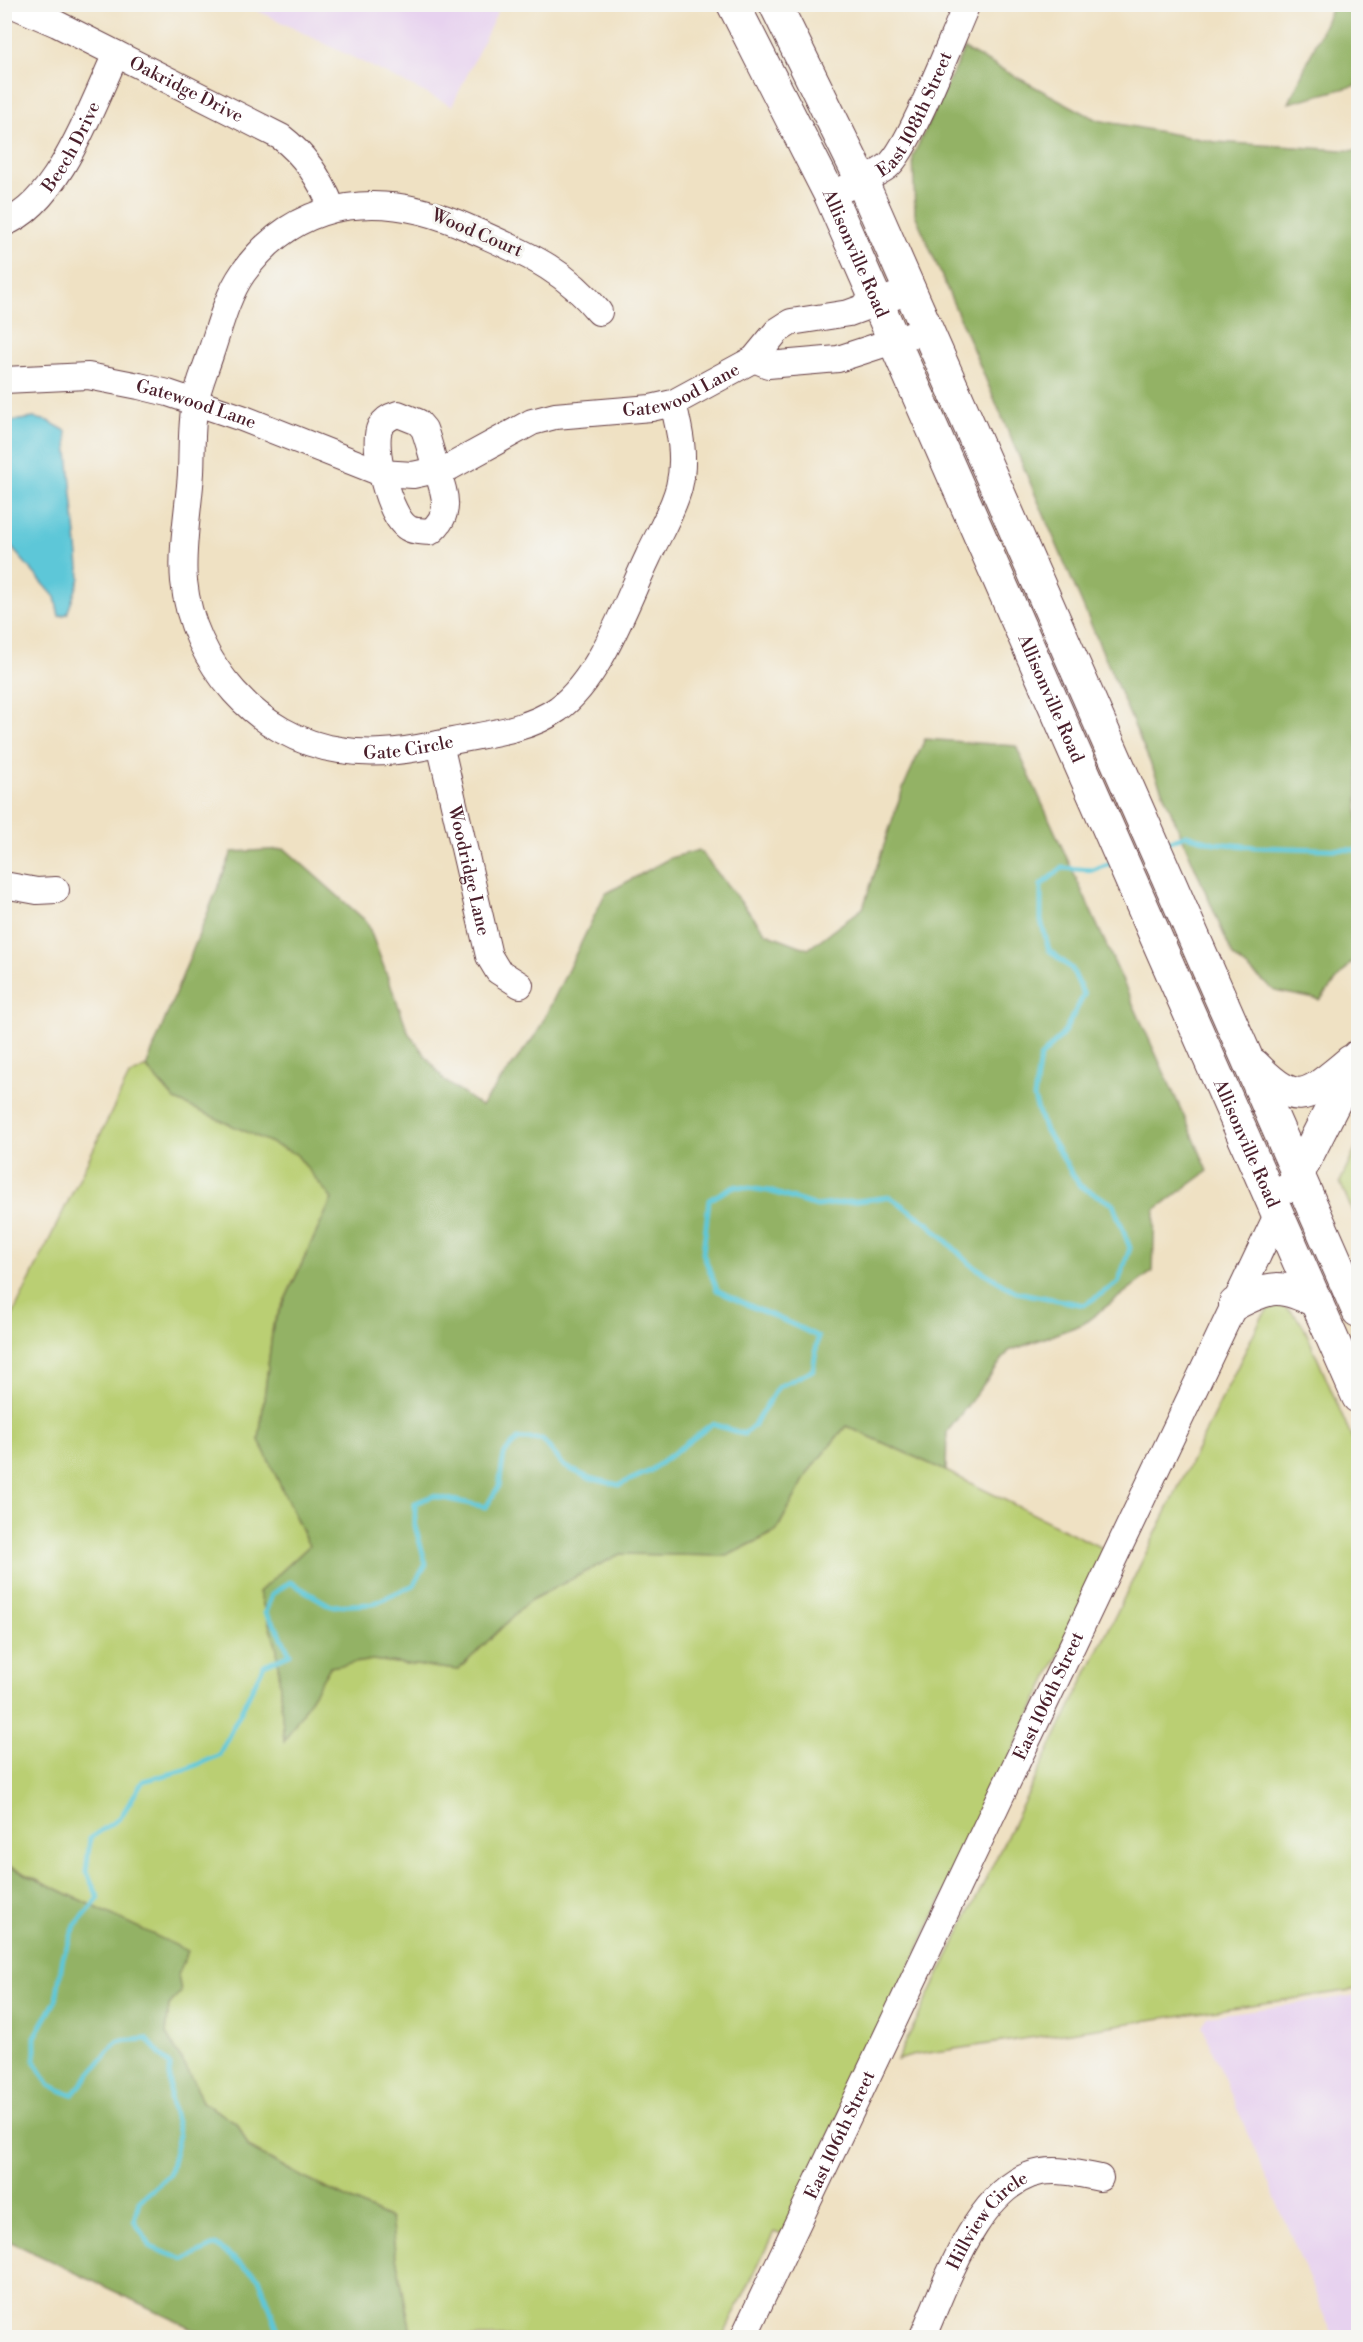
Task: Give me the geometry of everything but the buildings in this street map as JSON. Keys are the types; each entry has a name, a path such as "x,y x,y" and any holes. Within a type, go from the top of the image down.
{"main road":[{"name":"Allisonville Road","path":"733,4 794,120 830,195 1359,1397"},
{"name":"Allisonville Road","path":"775,4 861,179 1359,1311"},
{"path":"1249,1060 1279,1088 1293,1095 1317,1089 1359,1055"},
{"name":"East 106th Street","path":"1278,1213 1359,1055"},
{"path":"1235,1304 1261,1291 1282,1288 1317,1302"}],"street":[{"name":"Oakridge Drive","path":"11,4 281,137 306,161 323,184 332,208"},
{"name":"East 108th Street","path":"830,195 889,165 899,152 967,4"},
{"name":"Beech Drive","path":"4,223 30,207 60,172 116,54"},
{"name":"Wood Court","path":"195,402 225,307 243,274 281,236 306,220 332,208 379,204 418,208 443,216 538,260 561,274 580,290 599,312"},
{"name":"Gatewood Lane","path":"4,380 88,376 149,388 195,402 381,473 413,475 450,466 532,422 555,416 651,408 673,403 754,359 777,331 791,322 849,313 909,291"},
{"name":"Gatewood Lane","path":"754,359 768,365 838,359 927,330"},
{"name":"Gate Circle","path":"195,402 184,579 192,622 209,658 233,691 267,720 302,740 338,750 378,753 440,744 526,725 556,710 575,694 602,653 679,487 682,443 673,403"},
{"path":"398,414 418,422 424,429 436,470 444,490 446,511 439,525 430,532 408,529 402,522 381,473 377,436 384,421 398,414"},
{"name":"Woodridge Lane","path":"440,744 489,956 498,971 520,985"},
{"path":"4,885 37,891 56,890"},
{"name":"East 106th Street","path":"743,2337 1278,1213"},
{"name":"Hillview Circle","path":"922,2337 978,2219 1001,2193 1018,2182 1039,2173 1066,2170 1100,2178"}],"shaded area":[{"path":"246,5 501,5 452,106"},
{"path":"1358,1995 1358,2337 1334,2337 1202,2026 1208,2016"}],"green space":[{"path":"1333,5 1358,5 1358,85 1289,103"},
{"path":"964,49 1097,120 1216,142 1358,151 1358,955 1320,1000 1275,991 1233,956 915,214 913,156"},
{"path":"925,739 1016,746 1208,1171 1155,1210 1153,1271 1083,1324 1009,1351 947,1432 946,1471 846,1426 809,1471 776,1531 727,1556 620,1554 529,1601 458,1670 372,1660 330,1667 284,1742 277,1649 259,1592 309,1546 259,1440 273,1326 332,1199 296,1154 175,1100 146,1067 232,852 285,849 367,922 409,1034 445,1081 481,1106 537,1033 605,894 670,858 699,850 766,933 808,949 863,908 903,788"},
{"path":"146,1067 175,1100 296,1154 332,1199 273,1325 259,1440 309,1546 259,1592 277,1649 284,1741 330,1667 372,1660 458,1670 529,1601 620,1554 727,1556 776,1532 809,1471 846,1426 946,1471 1108,1551 782,2235 774,2232 723,2337 402,2337 410,2327 391,2219 302,2177 249,2147 237,2123 202,2102 194,2081 166,2034 169,2005 181,1992 178,1975 187,1951 5,1864 4,1333 129,1076"},
{"path":"1358,1144 1358,1225 1340,1182"},
{"path":"1280,1305 1291,1311 1303,1325 1358,1452 1358,1989 915,2055 897,2060 1261,1319 1268,1309"},
{"path":"4,1864 188,1951 178,1975 181,1992 169,2005 166,2034 194,2081 202,2102 237,2123 249,2148 302,2177 391,2219 410,2327 402,2337 210,2337 5,2239"}],"water":[{"path":"34,418 48,421 66,431 80,578 67,614 59,616 55,597 5,540 5,422"}],"waterway":[{"path":"1162,844 1186,835 1215,843 1255,847 1358,850"},
{"path":"281,2338 259,2278 216,2245 184,2260 151,2247 134,2220 139,2201 169,2175 179,2135 170,2098 170,2066 147,2039 118,2041 72,2095 49,2085 35,2062 35,2037 56,2000 63,1957 75,1926 99,1898 86,1872 90,1838 120,1818 143,1781 185,1770 219,1755 264,1665 290,1654 277,1628 265,1613 272,1594 290,1582 331,1606 372,1604 414,1585 426,1564 415,1526 415,1503 433,1496 486,1507 499,1486 504,1454 518,1439 542,1439 564,1466 589,1478 619,1485 650,1471 712,1424 744,1434 754,1425 778,1387 813,1370 818,1337 717,1290 703,1253 709,1200 734,1186 769,1191 816,1206 890,1197 929,1224 970,1264 1016,1292 1084,1305 1118,1283 1130,1248 1113,1204 1080,1186 1043,1126 1034,1098 1040,1058 1063,1034 1084,995 1072,969 1049,950 1041,921 1041,885 1062,868 1092,870 1111,863"}]}
